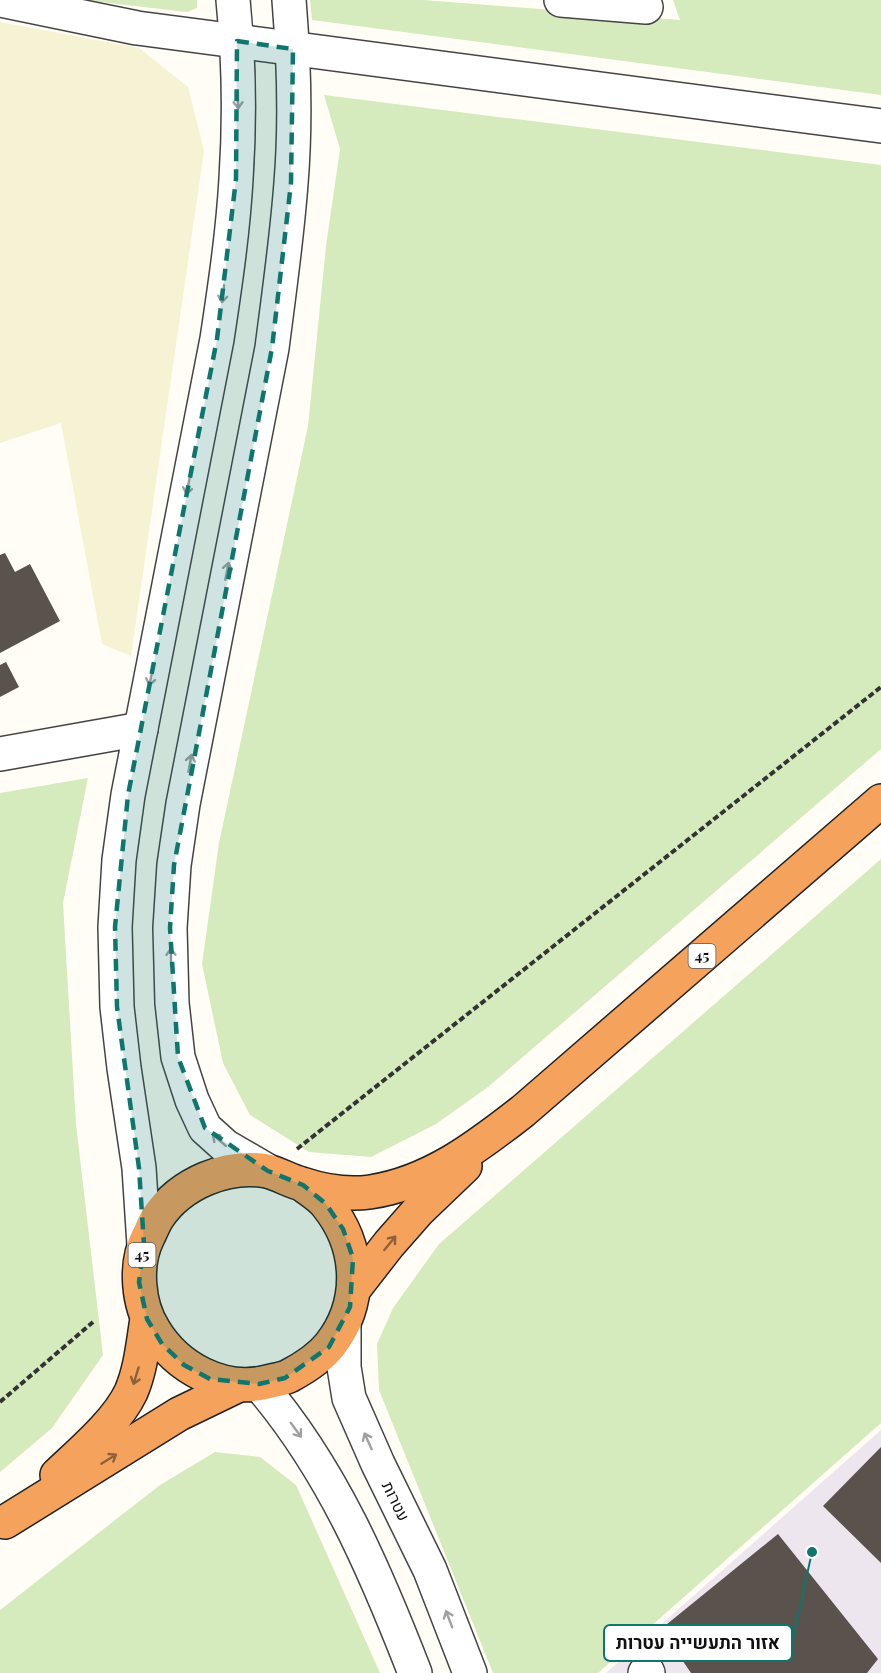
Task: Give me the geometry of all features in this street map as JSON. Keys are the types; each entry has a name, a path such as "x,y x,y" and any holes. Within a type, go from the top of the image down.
{"highway":[{"name":"45","path":"249,1384 210,1379 184,1365 162,1344 147,1319 139,1282 144,1245 158,1217 179,1194 206,1178 236,1170 268,1172 303,1185 340,1193 368,1192 399,1186 445,1166 481,1145 523,1111 881,801"},
{"name":"45","path":"354,1289 389,1244 418,1212 523,1111"},
{"name":"45","path":"3,1524 179,1414 249,1384 285,1378 309,1365 329,1347 344,1325 350,1307 354,1289 353,1258 344,1229 326,1204 303,1185"},
{"name":"45","path":"3,1524 110,1423 131,1392 139,1366 147,1319"}],"street":[{"path":"0,0 137,28 881,126"},
{"path":"144,1245 139,1168 117,1007 115,927 119,860 128,795 218,339 236,179 239,118 237,41 233,0"},
{"path":"268,1172 225,1146 205,1128 192,1100 178,1057 172,1003 170,928 174,865 183,804 272,348 291,183 293,49 289,0"},
{"path":"561,0 646,7 644,0"},
{"path":"0,754 141,729"},
{"name":"עטרות","path":"344,1325 344,1367 349,1398 378,1464 430,1570 470,1673"},
{"path":"249,1384 280,1409 308,1447 333,1489 383,1591 415,1673"}],"path":[{"path":"268,1172 881,687"},
{"path":"0,1402 93,1322"}],"highlighted area":[{"path":"237,41 293,49 291,183 272,348 174,865 170,928 178,1057 205,1128 268,1171 303,1185 326,1204 343,1229 353,1258 350,1307 329,1347 285,1378 259,1384 210,1379 184,1365 162,1344 147,1319 139,1282 144,1245 139,1168 117,1007 115,927 128,795 217,339 236,179"}],"shaded area":[{"path":"0,22 139,48 188,87 204,151 131,656 102,644 61,423 0,443"},
{"path":"881,1430 881,1673 606,1673"}],"green space":[{"path":"83,0 197,0 197,8 187,12"},
{"path":"310,0 424,0 680,20 673,0 881,0 881,95 312,20"},
{"path":"324,95 881,165 881,749 488,1087 436,1124 371,1157 309,1152 250,1115 223,1063 202,964 219,843 308,426 326,246 340,149"},
{"path":"88,778 63,903 76,1124 103,1355 52,1428 0,1472 0,793"},
{"path":"881,859 881,1423 598,1673 493,1673 379,1390 377,1344 393,1308 439,1244"},
{"path":"215,1452 260,1457 296,1485 380,1673 0,1673 0,1610 160,1485"}],"building":[{"path":"5,553 15,572 30,564 60,621 0,653 0,555"},
{"path":"6,662 19,687 0,697 0,665"},
{"path":"881,1447 881,1563 823,1506"},
{"path":"778,1534 878,1659 867,1673 691,1673 661,1629"}],"place":[{"name":"אזור התעשייה עטרות","path":"812,1552"}]}
